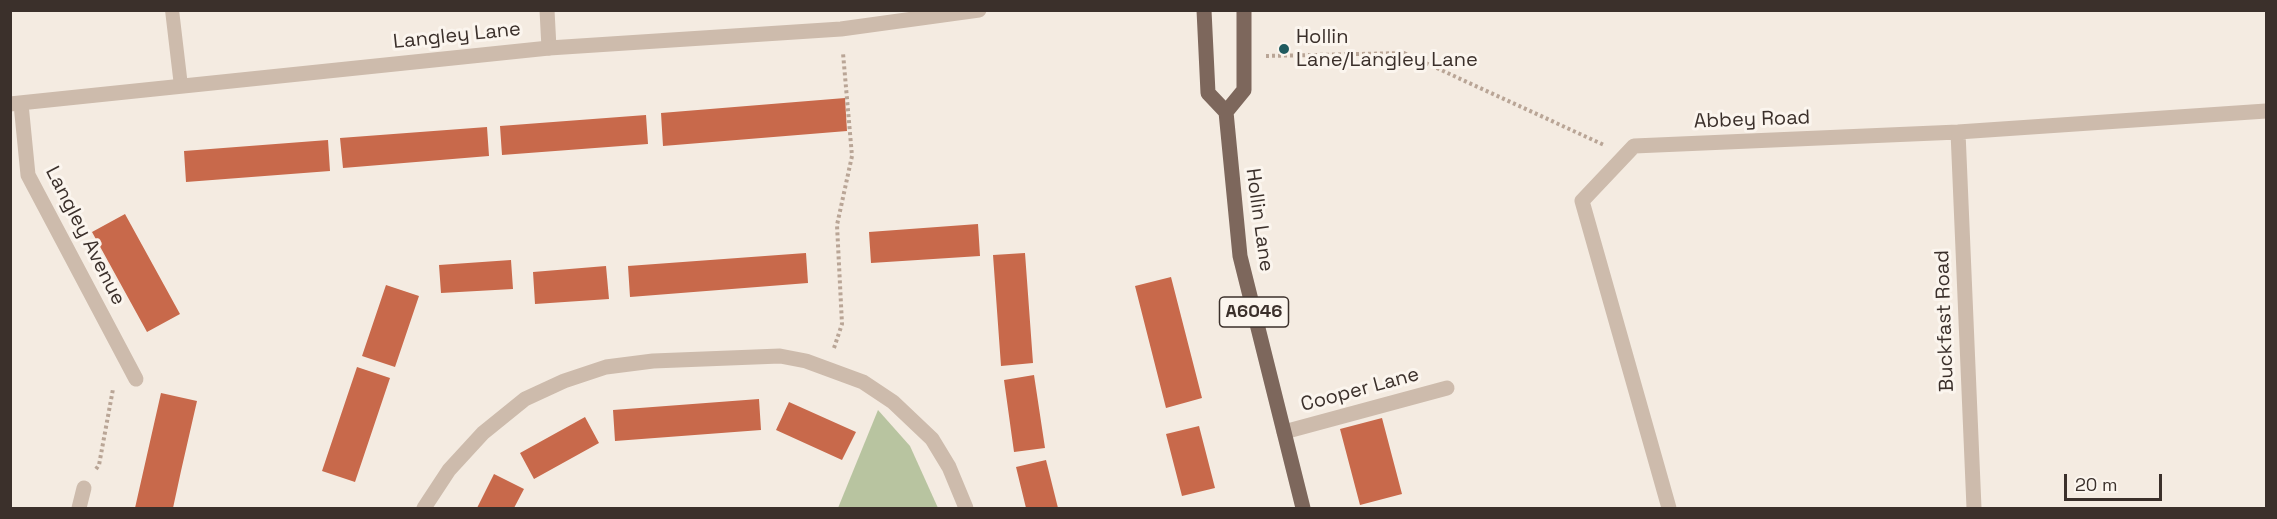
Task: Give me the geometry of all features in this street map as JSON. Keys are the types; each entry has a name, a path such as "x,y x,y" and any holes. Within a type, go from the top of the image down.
{"main road":[{"path":"1204,10 1208,93 1226,112 1244,90 1244,10"},
{"name":"Hollin Lane","path":"1226,112 1240,256 1303,508"}],"street":[{"path":"547,10 549,48"},
{"name":"Langley Lane","path":"16,104 549,48 841,29 979,10"},
{"name":"Langley Avenue","path":"16,104 28,176 135,379"},
{"name":"Abbey Road","path":"1669,508 1582,201 1635,146 1958,132 2266,111"},
{"name":"Buckfast Road","path":"1958,132 1974,508"},
{"path":"424,508 449,470 483,433 525,399 564,381 606,367 701,358 780,356 806,361 863,382 893,402 932,439 949,467 966,508"},
{"name":"Cooper Lane","path":"1284,432 1447,388"},
{"path":"79,508 84,488"}],"lane":[{"path":"172,10 181,86"}],"path":[{"path":"827,368 842,324 837,225 852,156 841,29"},
{"path":"1244,56 1404,52 1625,155"},
{"path":"84,488 99,465 113,388 135,379"}],"green space":[{"path":"878,410 910,446 938,508 838,508"}],"building":[{"path":"845,98 847,131 663,146 661,113"},
{"path":"646,115 648,144 502,155 500,126"},
{"path":"487,127 489,156 343,168 340,138"},
{"path":"328,140 330,171 186,182 184,151"},
{"path":"125,214 180,314 147,332 92,232"},
{"path":"978,224 980,256 871,263 869,232"},
{"path":"806,253 808,283 630,297 628,266"},
{"path":"1025,253 1033,363 1001,366 993,255"},
{"path":"511,260 513,289 441,293 439,265"},
{"path":"606,266 609,299 535,304 533,272"},
{"path":"1171,277 1202,398 1166,408 1135,286"},
{"path":"386,285 419,296 395,367 362,356"},
{"path":"357,367 390,378 355,482 322,471"},
{"path":"1034,375 1045,448 1014,452 1004,380"},
{"path":"161,393 197,401 173,508 135,508"},
{"path":"759,399 761,430 615,441 613,410"},
{"path":"789,402 856,432 842,460 776,430"},
{"path":"585,417 599,443 534,479 520,453"},
{"path":"1382,418 1402,494 1360,505 1340,429"},
{"path":"1199,426 1215,488 1182,496 1166,434"},
{"path":"1046,460 1058,508 1026,508 1016,467"},
{"path":"494,474 524,489 514,508 477,508"}],"place":[{"name":"Hollin Lane/Langley Lane","path":"1284,49"}]}
